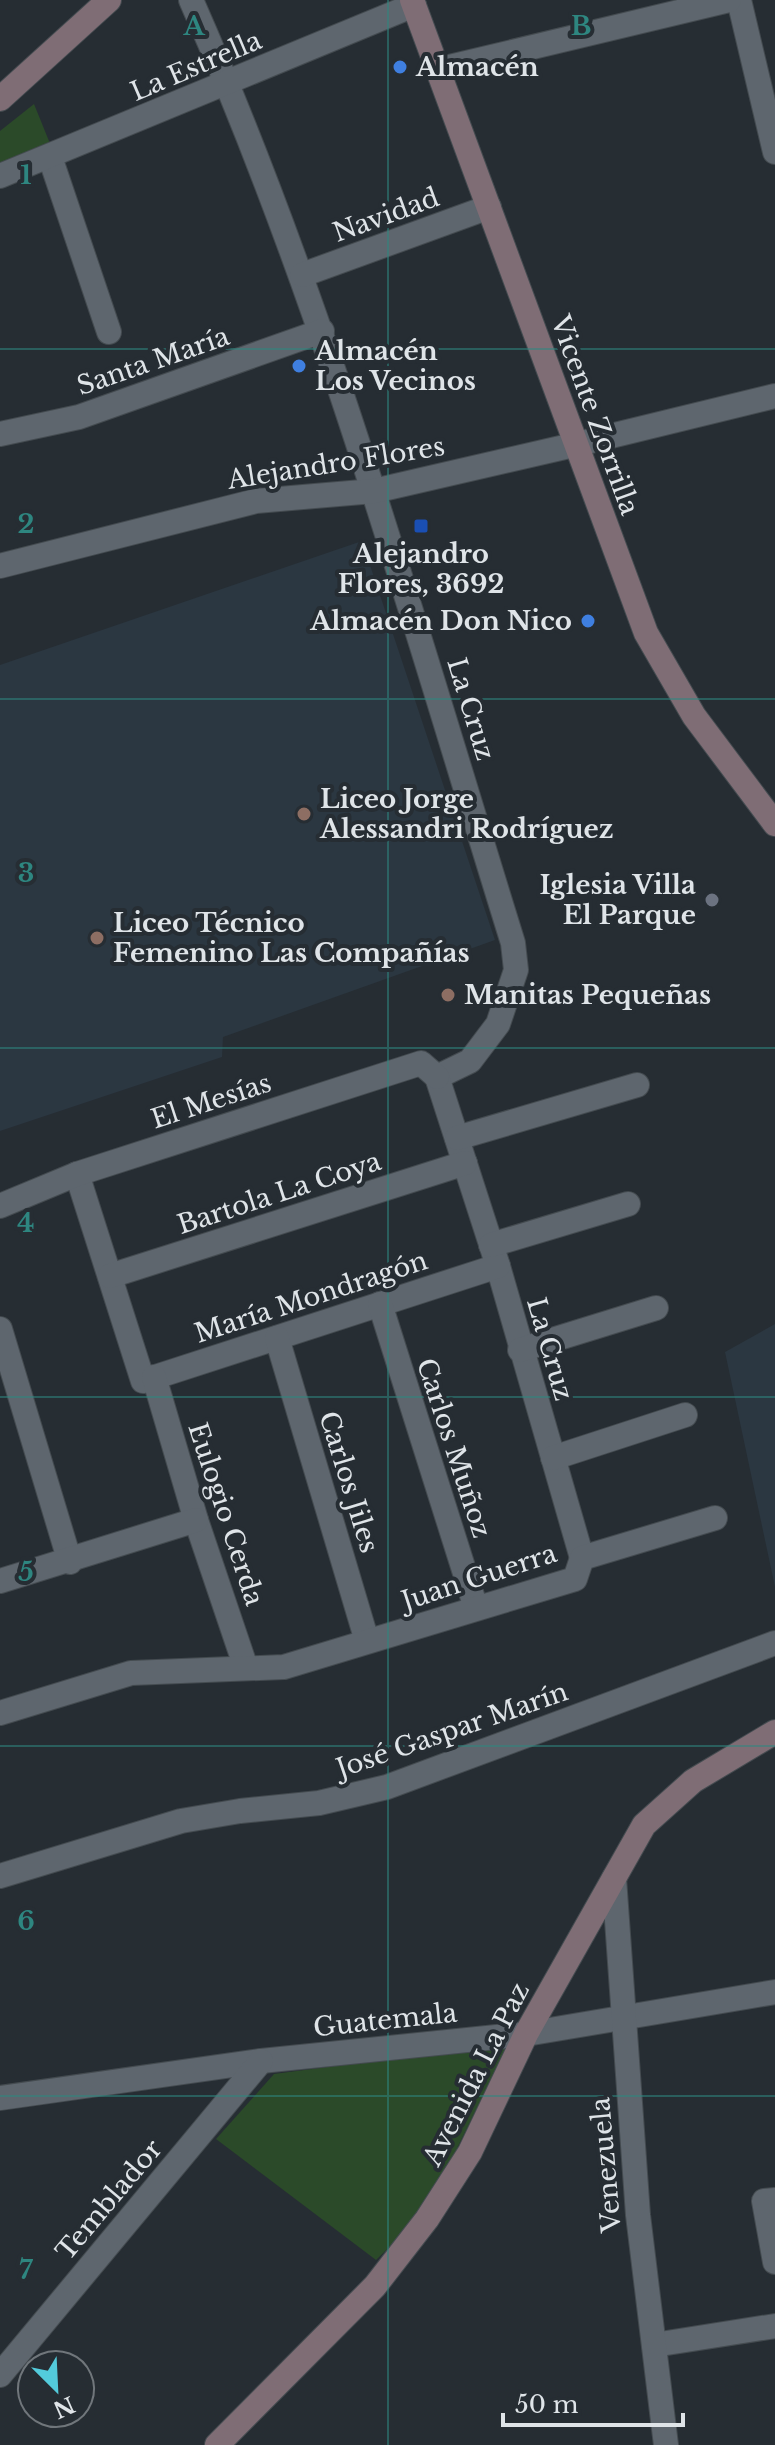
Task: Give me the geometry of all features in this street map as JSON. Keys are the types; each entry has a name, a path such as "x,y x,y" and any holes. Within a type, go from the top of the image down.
{"main road":[{"path":"53,53 91,0"},
{"path":"0,99 109,0"},
{"path":"53,53 130,0"},
{"name":"Vicente Zorrilla","path":"413,2 578,444 629,593 668,676 775,824"},
{"name":"Avenida La Paz","path":"217,2445 375,2286 427,2219 470,2152 526,2034 633,1842 667,1801 693,1781 775,1732"}],"street":[{"name":"La Cruz","path":"191,0 228,83 322,331 513,943 516,970 498,1024 470,1061 437,1077 494,1255 582,1558"},
{"path":"437,70 729,0"},
{"path":"739,0 775,152"},
{"name":"La Estrella","path":"0,176 228,83 413,2"},
{"path":"50,157 109,332"},
{"name":"Navidad","path":"302,275 489,207"},
{"name":"Santa María","path":"0,434 79,417 322,331"},
{"name":"Alejandro Flores","path":"0,566 256,501 374,491 775,396"},
{"name":"El Mesías","path":"0,1206 77,1174 421,1063 437,1077"},
{"path":"457,1138 637,1085"},
{"name":"Bartola La Coya","path":"110,1276 465,1163"},
{"name":"Eulogio Cerda","path":"77,1174 246,1668"},
{"name":"María Mondragón","path":"148,1379 380,1304 494,1255 628,1204"},
{"name":"Carlos Muñoz","path":"380,1304 476,1608"},
{"path":"520,1350 656,1308"},
{"path":"0,1329 70,1562"},
{"name":"Carlos Jiles","path":"277,1338 367,1641"},
{"path":"553,1458 685,1415"},
{"name":"Juan Guerra","path":"0,1713 131,1673 284,1667 575,1579 582,1558 715,1518"},
{"path":"0,1581 70,1562 196,1520"},
{"name":"José Gaspar Marín","path":"0,1876 181,1821 319,1803 387,1787 775,1643"},
{"name":"Venezuela","path":"614,1878 638,2215 666,2445"},
{"name":"Guatemala","path":"0,2098 261,2061 526,2034 775,1992"},
{"name":"Temblador","path":"0,2375 261,2061"},
{"path":"775,2200 764,2201 775,2262"},
{"path":"654,2345 775,2326"}],"shaded area":[{"name":"Liceo Jorge Alessandri Rodríguez","path":"362,541 495,940 223,1037 222,1057 0,1131 0,665"},
{"path":"775,1324 775,1587 725,1352"}],"green space":[{"path":"34,104 51,146 0,164 0,131"},
{"path":"509,2043 437,2189 418,2219 376,2260 216,2139 274,2074"}],"place":[{"name":"Almacén","path":"400,67"},
{"name":"Almacén Los Vecinos","path":"299,366"},
{"name":"Alejandro Flores, 3692","path":"421,526"},
{"name":"Almacén Don Nico","path":"588,621"},
{"name":"Liceo Jorge Alessandri Rodríguez","path":"304,814"},
{"name":"Iglesia Villa El Parque","path":"712,900"},
{"name":"Liceo Técnico Femenino Las Compañías","path":"97,938"},
{"name":"Manitas Pequeñas","path":"448,995"}]}
